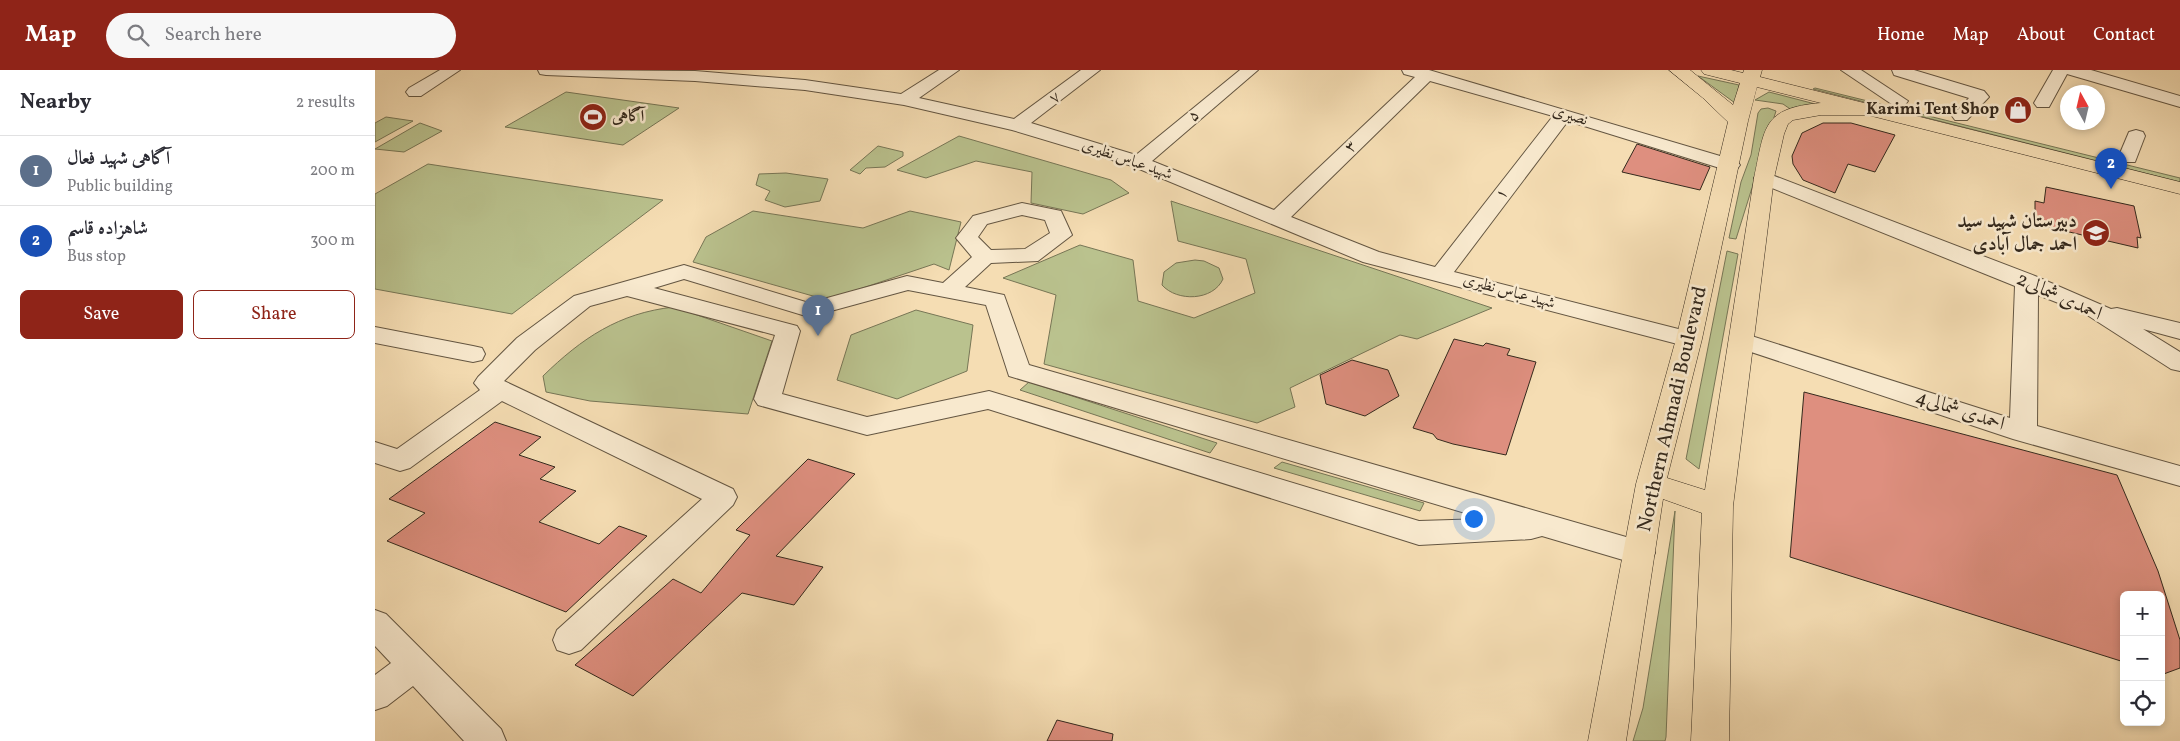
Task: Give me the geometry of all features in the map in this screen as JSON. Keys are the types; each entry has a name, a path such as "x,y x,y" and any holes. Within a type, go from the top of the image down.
{"main road":[{"path":"1678,70 1715,98 1738,121"},
{"path":"1710,70 1752,75 1871,103 2180,188"},
{"path":"1775,70 1871,103"},
{"name":"Northern Ahmadi Boulevard","path":"1607,741 1651,484 1689,340 1730,165 1738,121 1752,75"},
{"path":"1710,741 1718,506 1764,178 1776,129 1783,117 1792,113 1899,101 2180,170"},
{"path":"1651,484 1718,506"}],"street":[{"path":"415,92 452,70"},
{"name":"شهید عباس نظیری","path":"546,70 702,73 805,85 904,100 1017,125 1139,162 1371,257 1689,340"},
{"path":"904,100 951,70"},
{"name":"۷","path":"1017,125 1092,70"},
{"name":"۵","path":"1139,162 1250,70"},
{"path":"1832,70 1871,103"},
{"path":"1849,70 1899,101"},
{"path":"2043,103 2061,70"},
{"path":"2073,70 2180,102"},
{"path":"1901,71 1978,95 1980,97 1961,116"},
{"name":"نصیری","path":"1418,72 1730,165"},
{"name":"۳","path":"1276,219 1418,72"},
{"name":"۱","path":"1441,274 1564,114"},
{"path":"2129,158 2136,136"},
{"name":"2احمدی شمالی","path":"1764,178 2092,308 2180,363"},
{"path":"947,290 985,257"},
{"path":"569,640 723,497 487,383 526,344 583,301 684,272 809,310 907,283 996,300 1018,370 1640,553"},
{"path":"2023,432 2027,281"},
{"path":"625,289 673,299 788,331 767,399 867,426 989,400 1419,533 1554,528"},
{"path":"2092,308 2180,331"},
{"path":"375,335 473,354"},
{"name":"4احمدی شمالی","path":"1742,341 2023,432 2180,476"},
{"path":"375,452 400,462 500,390"},
{"path":"1175,457 1213,460 1228,456 1231,450 1229,441 1217,429"},
{"path":"1276,488 1264,476 1260,463 1273,455 1289,453 1307,455"},
{"path":"375,624 416,664 488,741"},
{"path":"375,695 416,664"}],"green space":[{"path":"1698,76 1739,85 1735,103"},
{"path":"1813,89 2180,178 2180,182"},
{"name":"آگاهی","path":"566,92 679,108 623,145 505,127"},
{"path":"1769,92 1823,106 1793,111 1783,104 1755,100"},
{"path":"1768,108 1776,111 1736,239 1729,238 1741,182 1751,155 1758,113 1761,109"},
{"path":"386,117 413,121 375,142 375,123"},
{"path":"420,123 442,131 404,152 375,149"},
{"path":"959,136 1111,180 1129,193 1083,214 1031,203 1032,172 976,161 926,178 897,170"},
{"path":"878,146 903,152 903,156 885,167 866,168 860,174 850,170"},
{"path":"428,164 663,200 512,314 375,289 375,194"},
{"path":"786,173 828,179 820,201 785,207 765,200 770,191 756,185 759,174"},
{"path":"1171,201 1492,308 1417,339 1400,335 1290,388 1295,407 1257,423 1044,364 1056,295 1003,278 1080,245 1133,260 1138,301 1194,318 1255,293 1246,259 1178,241"},
{"path":"753,211 863,228 910,211 961,222 949,270 934,264 827,300 693,262 706,237"},
{"path":"1727,251 1738,254 1699,469 1686,459"},
{"path":"1195,260 1204,261 1219,268 1223,279 1211,292 1194,297 1185,296 1169,291 1162,285 1164,272 1176,263"},
{"path":"674,307 772,341 748,414 590,401 546,392 543,376 587,339 619,321 654,310"},
{"path":"916,310 973,325 967,371 897,399 837,380 851,335"},
{"path":"1029,382 1217,443 1210,453 1020,390"},
{"path":"1282,462 1424,503 1420,511 1274,468"},
{"path":"1675,511 1666,737 1665,741 1633,741 1643,708"}],"building":[{"path":"1823,123 1851,123 1895,135 1875,172 1848,164 1835,193 1803,180 1793,164 1792,156 1802,133"},
{"path":"1637,144 1710,167 1700,190 1622,172"},
{"path":"2046,187 2134,206 2141,238 2137,237 2138,248 2035,224 2035,201 2044,203"},
{"path":"1454,339 1483,346 1486,343 1510,349 1507,355 1536,362 1506,455 1453,444 1437,439 1433,434 1413,428"},
{"path":"1352,360 1388,370 1399,396 1365,416 1326,404 1320,375"},
{"path":"1804,392 2117,475 2158,571 2164,591 2120,591 2120,661 1790,557"},
{"path":"495,422 541,437 519,455 555,467 540,479 576,491 539,522 599,544 619,526 647,536 566,612 387,541 425,513 389,499"},
{"path":"808,459 855,474 776,556 823,567 794,605 742,593 633,696 575,665 673,579 701,593 750,535 736,530"},
{"path":"2165,593 2180,640 2180,668 2165,674"},
{"path":"1057,720 1113,734 1112,741 1047,741"}],"place":[{"name":"Karimi Tent Shop","path":"2018,110"},
{"name":"آگاهی","path":"593,117"},
{"name":"شاهزاده قاسم","path":"2111,189"},
{"name":"دبیرستان شهید سید احمد جمال آبادی","path":"2096,233"},
{"name":"آگاهی شهید فعال","path":"818,336"}]}
